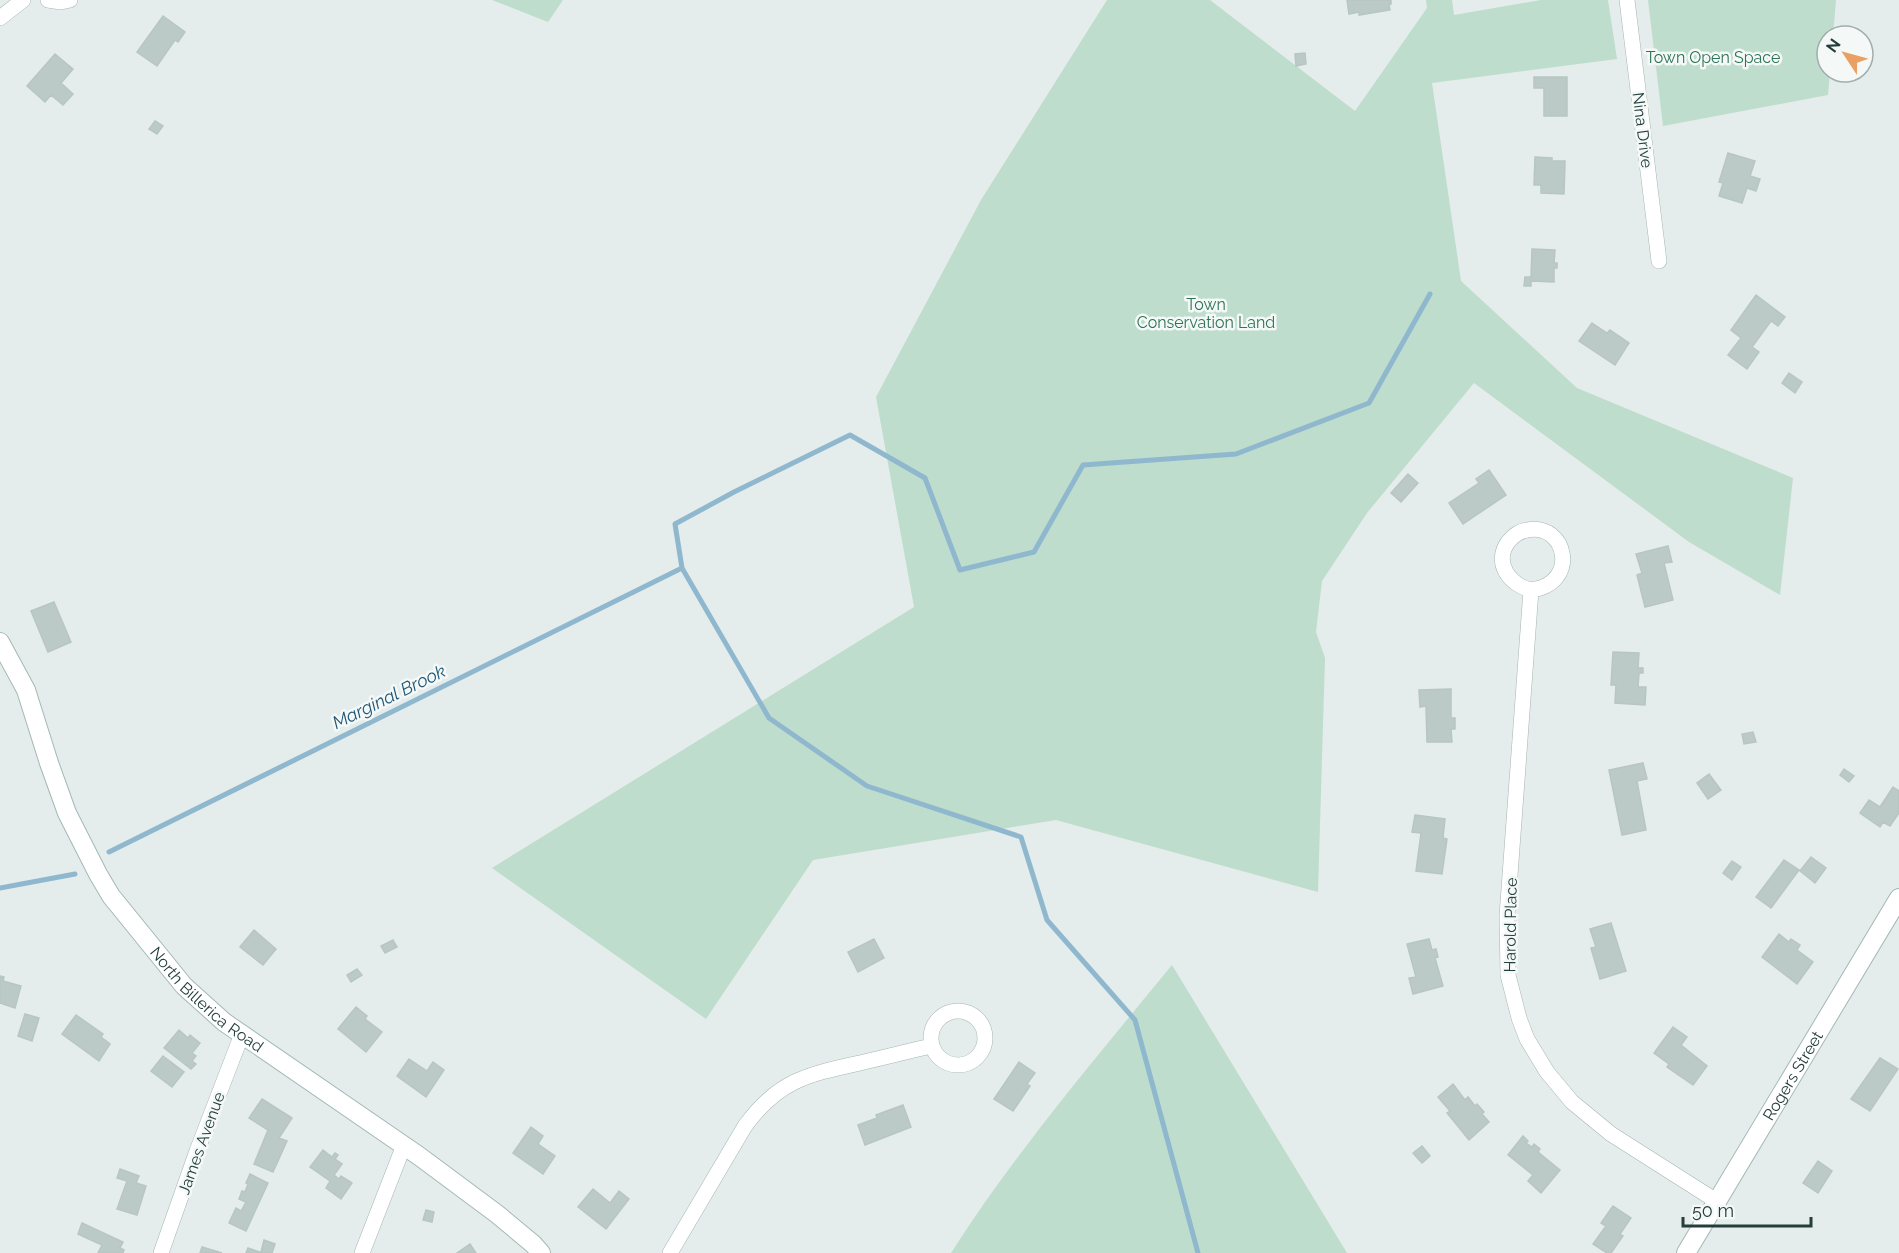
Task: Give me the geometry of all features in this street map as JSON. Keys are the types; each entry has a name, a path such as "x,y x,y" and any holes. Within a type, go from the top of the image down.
{"main road":[{"name":"North Billerica Road","path":"0,642 26,690 67,813 98,874 111,896 184,986 224,1022 404,1145 497,1214 542,1253"},
{"name":"Rogers Street","path":"1686,1253 1899,898"}],"street":[{"path":"0,18 22,0"},
{"path":"48,0 61,2 70,0"},
{"name":"Nina Drive","path":"1627,0 1659,261"},
{"path":"1533,529 1551,535 1558,542 1563,560 1562,570 1550,585 1532,590 1521,588 1512,582 1506,574 1503,554 1507,544 1514,536 1533,529"},
{"name":"Harold Place","path":"1532,590 1507,916 1508,975 1519,1018 1527,1039 1547,1072 1572,1102 1611,1134 1718,1202"},
{"name":"James Avenue","path":"162,1253 242,1034"},
{"path":"670,1253 745,1126 757,1108 770,1096 794,1081 813,1073 932,1046"},
{"path":"362,1253 404,1145"}],"green space":[{"path":"492,0 563,0 548,22"},
{"name":"Town Conservation Land","path":"1107,0 1210,0 1355,111 1427,8 1426,0 1452,0 1454,15 1541,0 1608,0 1617,59 1432,83 1461,281 1577,388 1793,478 1780,595 1689,542 1474,383 1367,513 1322,581 1316,632 1325,658 1318,892 1056,820 813,860 706,1019 492,868 914,607 876,397 981,200"},
{"name":"Town Open Space","path":"1648,0 1836,0 1834,24 1815,24 1815,84 1829,84 1828,95 1663,126"},
{"path":"1172,965 1347,1253 951,1253 1030,1141"}],"building":[{"path":"1347,0 1391,0 1391,4 1389,5 1390,10 1359,15 1359,12 1349,14"},
{"path":"163,16 185,32 178,42 175,40 157,66 137,52"},
{"path":"1305,53 1306,64 1296,66 1295,54"},
{"path":"55,54 73,69 61,83 73,94 63,105 51,95 45,102 27,86"},
{"path":"1534,77 1567,77 1567,116 1544,116 1544,88 1534,88"},
{"path":"155,121 163,126 157,134 149,129"},
{"path":"1728,153 1755,161 1750,176 1760,179 1756,191 1747,188 1742,203 1719,196 1723,183 1719,182"},
{"path":"1535,157 1565,161 1564,194 1541,193 1541,185 1534,185"},
{"path":"1532,249 1555,250 1554,263 1557,263 1557,268 1554,268 1554,282 1531,281 1531,286 1524,286 1525,277 1531,277"},
{"path":"1756,295 1785,317 1778,326 1771,321 1752,347 1759,352 1747,369 1728,355 1741,338 1731,330"},
{"path":"1592,323 1607,333 1610,330 1629,343 1615,365 1579,341"},
{"path":"1789,373 1802,382 1795,393 1782,383"},
{"path":"1489,470 1506,495 1463,524 1449,503 1479,483 1476,479"},
{"path":"1408,474 1418,483 1401,502 1391,493"},
{"path":"1668,546 1672,562 1664,563 1673,600 1645,607 1637,575 1642,573 1636,554"},
{"path":"54,602 71,642 48,652 31,611"},
{"path":"1613,652 1639,653 1638,668 1643,668 1643,673 1639,673 1638,687 1646,687 1645,705 1615,703 1616,685 1611,685"},
{"path":"1451,689 1451,718 1455,718 1455,729 1451,729 1452,742 1427,742 1426,706 1420,707 1419,690"},
{"path":"1753,732 1756,742 1744,744 1742,734"},
{"path":"1643,763 1647,779 1637,781 1646,830 1622,835 1609,770"},
{"path":"1844,769 1854,776 1849,782 1840,775"},
{"path":"1709,774 1721,790 1708,799 1697,783"},
{"path":"1893,787 1899,791 1899,813 1890,826 1883,822 1880,827 1860,813 1869,800 1880,807"},
{"path":"1415,815 1445,819 1443,838 1447,839 1442,874 1416,871 1421,833 1412,832"},
{"path":"1811,857 1826,868 1815,883 1800,871"},
{"path":"1784,860 1799,870 1771,908 1756,897"},
{"path":"1732,861 1741,867 1732,880 1723,873"},
{"path":"1611,923 1626,971 1600,979 1591,948 1596,947 1590,929"},
{"path":"254,930 276,949 263,965 240,947"},
{"path":"1779,934 1789,942 1791,939 1800,945 1797,950 1813,962 1797,984 1762,957"},
{"path":"874,939 884,958 858,972 848,952"},
{"path":"1429,939 1432,950 1436,949 1438,957 1435,958 1443,986 1413,994 1409,978 1416,977 1407,944"},
{"path":"393,940 397,947 385,953 381,946"},
{"path":"357,969 362,975 351,982 347,975"},
{"path":"0,976 4,977 3,981 21,986 15,1008 0,1003"},
{"path":"356,1007 367,1016 365,1019 382,1032 366,1052 338,1029"},
{"path":"25,1014 39,1018 32,1041 18,1036"},
{"path":"76,1015 103,1034 101,1037 110,1044 99,1061 62,1034"},
{"path":"1673,1027 1687,1037 1681,1045 1707,1066 1693,1085 1667,1067 1669,1064 1654,1053"},
{"path":"179,1030 188,1038 190,1035 200,1043 192,1053 196,1056 192,1061 196,1064 191,1069 164,1048"},
{"path":"163,1056 184,1072 172,1087 151,1071"},
{"path":"1880,1058 1898,1069 1870,1111 1851,1099"},
{"path":"409,1059 427,1071 433,1062 444,1070 426,1097 397,1076"},
{"path":"1019,1062 1035,1073 1027,1084 1030,1086 1013,1111 994,1099"},
{"path":"1453,1084 1465,1100 1468,1097 1475,1106 1477,1104 1489,1122 1469,1140 1447,1113 1450,1111 1438,1097"},
{"path":"262,1099 292,1118 279,1138 287,1141 273,1172 254,1164 268,1130 249,1118"},
{"path":"903,1105 911,1127 865,1145 858,1125 877,1118 876,1115"},
{"path":"531,1127 543,1136 538,1144 555,1156 543,1174 513,1153"},
{"path":"1523,1136 1528,1141 1526,1143 1532,1147 1534,1144 1540,1149 1538,1152 1560,1170 1541,1193 1528,1181 1533,1175 1508,1155"},
{"path":"1422,1146 1430,1156 1422,1163 1413,1153"},
{"path":"323,1150 332,1157 335,1153 338,1155 335,1159 342,1164 334,1175 339,1179 341,1176 352,1183 341,1199 326,1188 330,1181 310,1167"},
{"path":"1818,1161 1832,1171 1818,1193 1803,1183"},
{"path":"120,1169 139,1176 136,1183 146,1186 137,1215 117,1209 127,1181 117,1178"},
{"path":"250,1174 268,1183 246,1231 229,1223 236,1208 241,1211 246,1202 239,1199 242,1191 245,1192"},
{"path":"593,1189 610,1203 619,1191 629,1199 606,1229 578,1207"},
{"path":"1613,1206 1631,1218 1620,1234 1623,1236 1611,1253 1607,1253 1593,1244 1606,1226 1601,1223"},
{"path":"426,1210 434,1212 432,1222 423,1220"},
{"path":"82,1223 123,1242 120,1248 124,1250 123,1253 98,1253 102,1245 78,1234"},
{"path":"264,1240 275,1244 272,1253 261,1252"},
{"path":"470,1244 476,1253 457,1253"},
{"path":"202,1247 222,1253 200,1253"},
{"path":"248,1248 262,1253 246,1253"}],"waterway":[{"path":"1198,1253 1135,1020 1047,920 1021,837 867,786 769,718 682,568 675,524 850,435 925,478 960,570 1034,552 1083,465 1236,454 1369,403 1430,294"},
{"name":"Marginal Brook","path":"109,852 682,568"},
{"name":"Marginal Brook","path":"0,888 75,874"}]}
